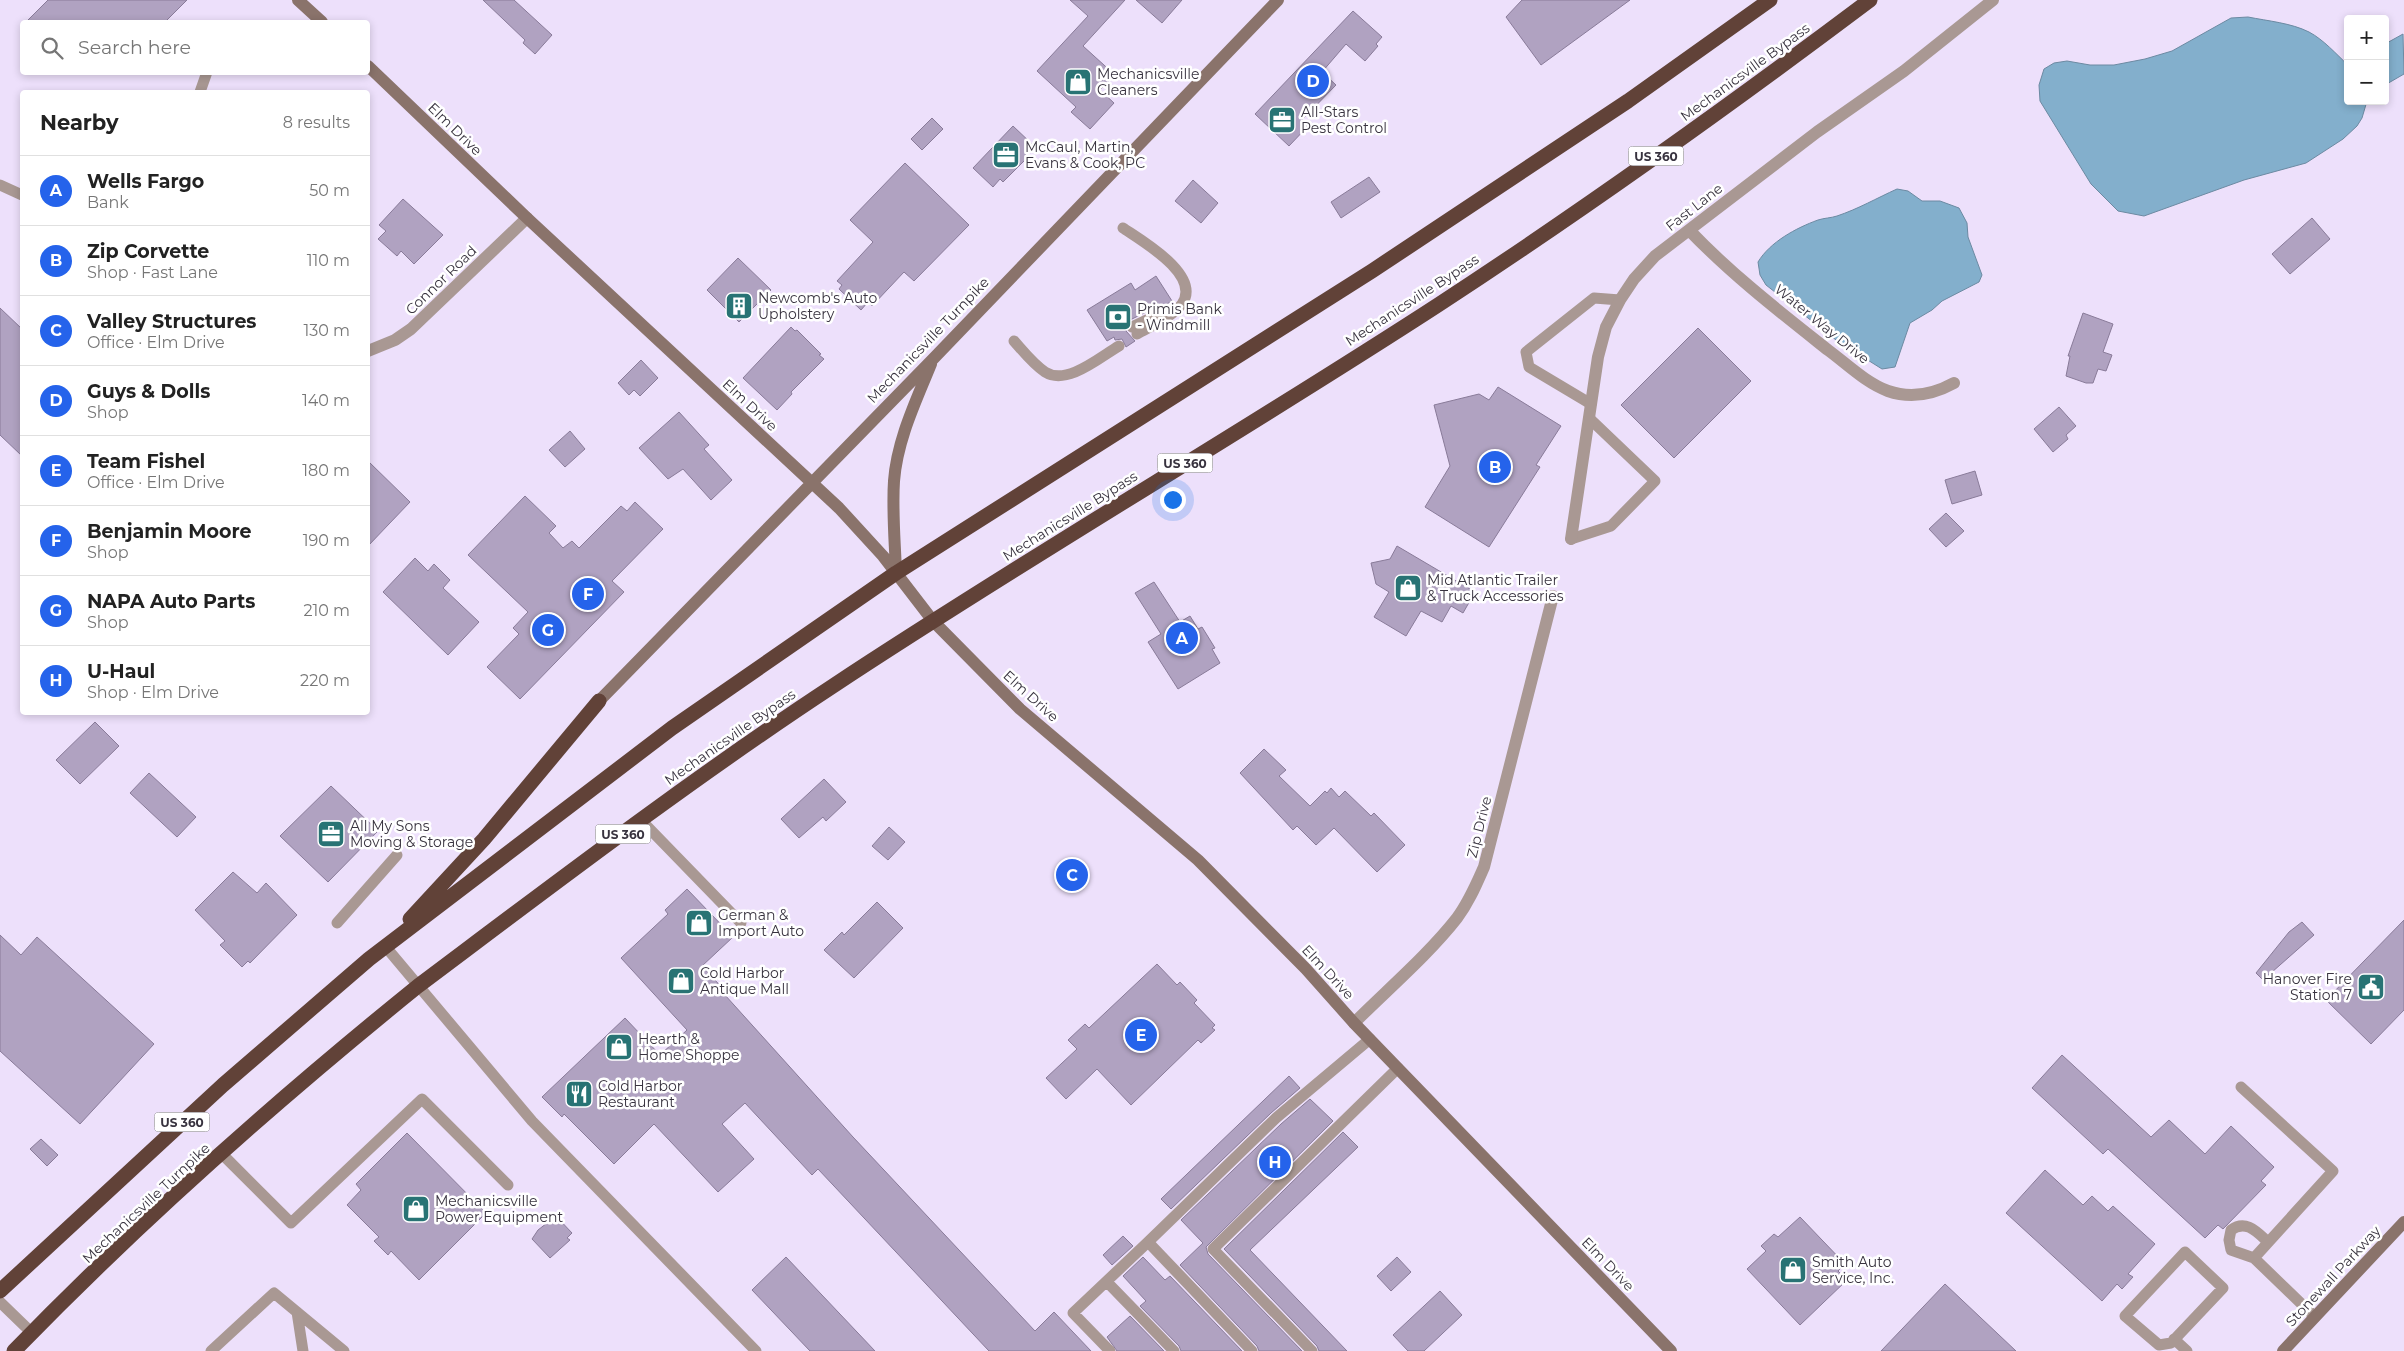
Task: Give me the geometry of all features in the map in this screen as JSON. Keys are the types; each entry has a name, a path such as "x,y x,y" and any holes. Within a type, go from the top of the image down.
{"highway":[{"name":"US 360","path":"0,1292 223,1085 385,946 672,728 896,573 1380,266 1628,101 1770,0"},
{"name":"Mechanicsville Bypass","path":"418,986 641,820 786,717 934,621 1436,306 1592,201 1774,72 1870,0"},
{"path":"385,946 484,840 599,701"},
{"name":"Mechanicsville Turnpike","path":"14,1351 140,1228 277,1104 418,986"}],"street":[{"path":"298,0 320,20"},
{"name":"Mechanicsville Turnpike","path":"599,701 934,358 1278,0"},
{"name":"Fast Lane","path":"1571,539 1598,357 1606,327 1620,300 1634,279 1655,256 1817,132 1904,71 1993,0"},
{"name":"Elm Drive","path":"370,68 527,218 839,508 896,573 934,621 1020,709 1198,860 1306,969 1354,1023 1671,1351"},
{"name":"Connor Road","path":"370,350 395,340 411,329 527,218"},
{"name":"Water Way Drive","path":"1689,230 1711,253 1786,316 1871,383 1888,391 1907,395 1926,394 1954,384"},
{"path":"896,573 893,496 897,462 913,410 934,358"},
{"name":"Zip Drive","path":"1354,1023 1439,937 1456,918 1472,894 1484,867 1553,596"},
{"name":"Stonewall Parkway","path":"2283,1351 2404,1222"}],"lane":[{"path":"201,90 206,75"},
{"path":"0,185 20,194"},
{"path":"1123,228 1177,269 1186,291 1182,303 1174,311 1135,331"},
{"path":"1591,404 1529,367 1526,352 1594,298 1620,300"},
{"path":"1014,341 1043,371 1060,376 1071,374 1117,342"},
{"path":"1571,539 1611,526 1655,480 1589,418"},
{"path":"641,820 741,923"},
{"path":"337,923 397,855"},
{"path":"385,946 532,1121 756,1351"},
{"path":"1110,1351 1073,1313 1276,1118 1370,1039"},
{"path":"1312,1351 1213,1249 1398,1068"},
{"path":"2241,1087 2333,1171 2254,1258"},
{"path":"222,1154 291,1223 422,1099 508,1185"},
{"path":"2268,1242 2249,1226 2241,1225 2231,1230 2229,1240 2232,1250 2254,1258 2315,1317"},
{"path":"1148,1242 1252,1351"},
{"path":"2185,1252 2223,1288 2174,1339 2168,1345 2159,1345 2125,1316 2185,1252"},
{"path":"1107,1282 1174,1351"},
{"path":"212,1351 274,1293 344,1351"},
{"path":"0,1302 32,1333"},
{"path":"297,1312 303,1351"},
{"path":"2174,1339 2187,1351"}],"water":[{"path":"2248,17 2287,24 2309,32 2325,43 2344,61 2344,105 2366,105 2362,118 2357,126 2343,139 2306,163 2244,180 2144,216 2118,211 2091,184 2040,101 2039,85 2044,69 2054,63 2067,61 2090,65 2114,65 2145,59 2172,51 2231,18"},
{"path":"2403,34 2404,74 2389,83 2389,60 2389,42"},
{"path":"1897,189 1908,191 1922,201 1940,201 1959,208 1967,223 1968,237 1982,275 1979,282 1942,301 1932,310 1910,323 1895,367 1882,369 1836,340 1766,285 1760,275 1758,262 1776,242 1801,227 1818,220 1835,217"}],"building":[{"path":"48,0 187,0 167,20 28,20"},
{"path":"483,0 514,0 552,35 535,54 523,43 525,40"},
{"name":"Mechanicsville Cleaners","path":"1070,0 1125,0 1083,46 1115,75 1100,90 1114,103 1090,129 1071,112 1076,107 1037,71 1088,16"},
{"path":"1136,0 1182,0 1162,23"},
{"path":"1522,0 1630,0 1541,65 1506,17"},
{"path":"1353,11 1382,37 1376,44 1378,46 1365,61 1346,44 1322,72 1336,85 1302,120 1308,126 1289,146 1255,114"},
{"path":"932,118 943,129 922,150 911,139"},
{"name":"McCaul, Martin, Evans & Cook, PC","path":"1013,126 1033,145 1025,154 1028,157 1003,182 1000,179 993,187 973,168"},
{"path":"905,163 969,225 914,281 904,272 872,306 868,302 861,310 839,289 842,285 837,281 873,242 850,220"},
{"path":"1369,177 1380,192 1341,218 1331,202"},
{"path":"1193,180 1218,203 1201,223 1175,201"},
{"path":"403,199 443,235 414,264 401,251 397,256 378,239 386,231 379,225"},
{"path":"2312,218 2330,239 2290,274 2272,254"},
{"name":"Newcomb's Auto Upholstery","path":"738,258 771,290 739,322 707,290"},
{"name":"Primis Bank - Windmill","path":"1156,276 1172,301 1156,310 1150,310 1126,322 1126,331 1135,341 1126,347 1122,339 1115,340 1114,337 1107,341 1087,310 1131,283 1135,290"},
{"path":"0,308 20,327 20,454 0,435"},
{"path":"2083,313 2113,324 2103,352 2112,355 2106,371 2098,369 2093,383 2086,383 2066,376 2070,356 2068,356"},
{"path":"791,327 795,331 797,330 824,359 791,392 792,394 777,410 743,378"},
{"path":"1698,328 1751,381 1674,458 1621,405"},
{"path":"641,360 658,378 640,396 634,390 629,395 618,383"},
{"path":"1498,387 1561,426 1536,465 1540,467 1489,547 1425,507 1450,466 1434,405 1479,394 1489,400"},
{"path":"2059,407 2076,426 2066,435 2068,439 2053,452 2034,429"},
{"path":"679,412 709,445 704,449 732,480 711,500 683,469 668,479 639,448"},
{"path":"570,431 585,449 565,467 549,450"},
{"path":"370,463 410,502 370,544"},
{"path":"1975,471 1982,495 1952,504 1945,480"},
{"path":"525,496 556,526 549,533 563,548 572,541 579,548 621,506 627,511 635,502 663,529 612,581 624,592 520,699 487,667 519,634 513,628 528,612 468,555"},
{"path":"1946,513 1964,531 1946,547 1929,529"},
{"name":"Mid Atlantic Trailer & Truck Accessories","path":"1397,546 1475,592 1463,613 1451,606 1442,622 1421,611 1406,636 1374,617 1389,592 1376,584 1371,563 1390,559"},
{"path":"415,558 428,571 434,564 450,580 443,588 479,622 448,655 383,592"},
{"path":"1154,582 1180,622 1190,616 1198,629 1202,627 1215,648 1212,649 1220,663 1178,689 1148,642 1161,634 1135,593"},
{"path":"95,722 119,746 80,784 56,760"},
{"path":"1264,749 1286,770 1279,776 1310,806 1325,791 1327,793 1331,788 1339,797 1345,791 1371,816 1374,813 1405,845 1377,872 1334,828 1316,845 1297,826 1293,830 1240,773"},
{"path":"149,773 196,817 177,837 130,793"},
{"path":"824,779 846,802 826,821 823,817 799,838 781,819"},
{"path":"331,786 378,831 328,882 280,836"},
{"path":"889,827 905,842 888,860 872,846"},
{"path":"233,872 257,893 266,883 297,915 250,963 248,961 242,967 220,945 225,941 195,910"},
{"path":"687,889 733,937 702,966 727,993 725,995 853,1137 1035,1331 1054,1312 1091,1351 989,1351 818,1169 812,1175 745,1103 722,1124 754,1159 718,1192 654,1124 614,1164 564,1114 562,1117 542,1097 625,1018 660,1055 687,1030 621,958 668,914 665,910"},
{"path":"877,902 903,928 854,978 824,950 842,932 844,935"},
{"name":"Hanover Fire Station 7","path":"2404,920 2404,1010 2371,1044 2326,1000"},
{"path":"2302,922 2314,935 2263,980 2256,973 2289,932"},
{"path":"0,935 21,955 37,937 154,1044 80,1124 0,1051"},
{"path":"1157,964 1177,985 1180,982 1197,1000 1194,1003 1215,1025 1212,1028 1215,1030 1201,1043 1198,1040 1131,1105 1097,1069 1066,1099 1046,1078 1077,1049 1068,1040 1085,1024 1089,1028"},
{"path":"2062,1055 2151,1137 2169,1120 2205,1154 2231,1126 2274,1167 2261,1181 2266,1185 2223,1229 2218,1225 2205,1238 2108,1149 2103,1154 2032,1088"},
{"path":"1289,1076 1300,1088 1271,1113 1171,1209 1161,1199"},
{"path":"1310,1099 1333,1121 1206,1247 1208,1254 1302,1351 1259,1351 1257,1346 1180,1265 1203,1243 1181,1220 1281,1124"},
{"path":"1343,1132 1358,1147 1250,1250 1347,1351 1319,1351 1317,1346 1224,1249"},
{"name":"Mechanicsville Power Equipment","path":"407,1133 486,1213 419,1280 391,1251 388,1255 374,1241 379,1237 347,1205 361,1190 356,1184"},
{"path":"41,1139 58,1155 47,1166 30,1149"},
{"path":"2045,1170 2083,1205 2092,1196 2108,1211 2113,1206 2155,1244 2128,1274 2133,1277 2122,1289 2117,1284 2102,1301 2006,1213"},
{"path":"556,1216 572,1233 567,1238 570,1240 550,1258 532,1239 538,1230"},
{"name":"Smith Auto Service, Inc.","path":"1800,1217 1845,1264 1838,1271 1847,1280 1800,1325 1747,1269 1766,1251 1761,1246 1774,1234 1778,1237"},
{"path":"1123,1236 1133,1246 1112,1265 1103,1255"},
{"path":"786,1257 875,1351 810,1351 752,1290"},
{"path":"1143,1257 1165,1280 1170,1276 1242,1351 1181,1351 1179,1346 1140,1306 1146,1301 1123,1276"},
{"path":"1397,1257 1411,1272 1391,1291 1377,1276"},
{"path":"1945,1284 2016,1351 1881,1351"},
{"path":"1440,1291 1462,1315 1424,1351 1408,1351 1393,1335"},
{"path":"1130,1316 1164,1351 1117,1351 1107,1337"}],"place":[{"name":"Guys & Dolls","path":"1313,81"},
{"name":"Mechanicsville Cleaners","path":"1078,82"},
{"name":"All-Stars Pest Control","path":"1282,120"},
{"name":"McCaul, Martin, Evans & Cook, PC","path":"1006,155"},
{"name":"Newcomb's Auto Upholstery","path":"739,306"},
{"name":"Primis Bank - Windmill","path":"1118,317"},
{"name":"Zip Corvette","path":"1495,467"},
{"name":"Mid Atlantic Trailer & Truck Accessories","path":"1408,588"},
{"name":"Benjamin Moore","path":"588,594"},
{"name":"NAPA Auto Parts","path":"548,630"},
{"name":"Wells Fargo","path":"1182,638"},
{"name":"All My Sons Moving & Storage","path":"331,834"},
{"name":"Valley Structures","path":"1072,875"},
{"name":"German & Import Auto","path":"699,923"},
{"name":"Cold Harbor Antique Mall","path":"681,981"},
{"name":"Hanover Fire Station 7","path":"2371,987"},
{"name":"Team Fishel","path":"1141,1035"},
{"name":"Hearth & Home Shoppe","path":"619,1047"},
{"name":"Cold Harbor Restaurant","path":"579,1094"},
{"name":"U-Haul","path":"1275,1162"},
{"name":"Mechanicsville Power Equipment","path":"416,1209"},
{"name":"Smith Auto Service, Inc.","path":"1793,1270"}]}
